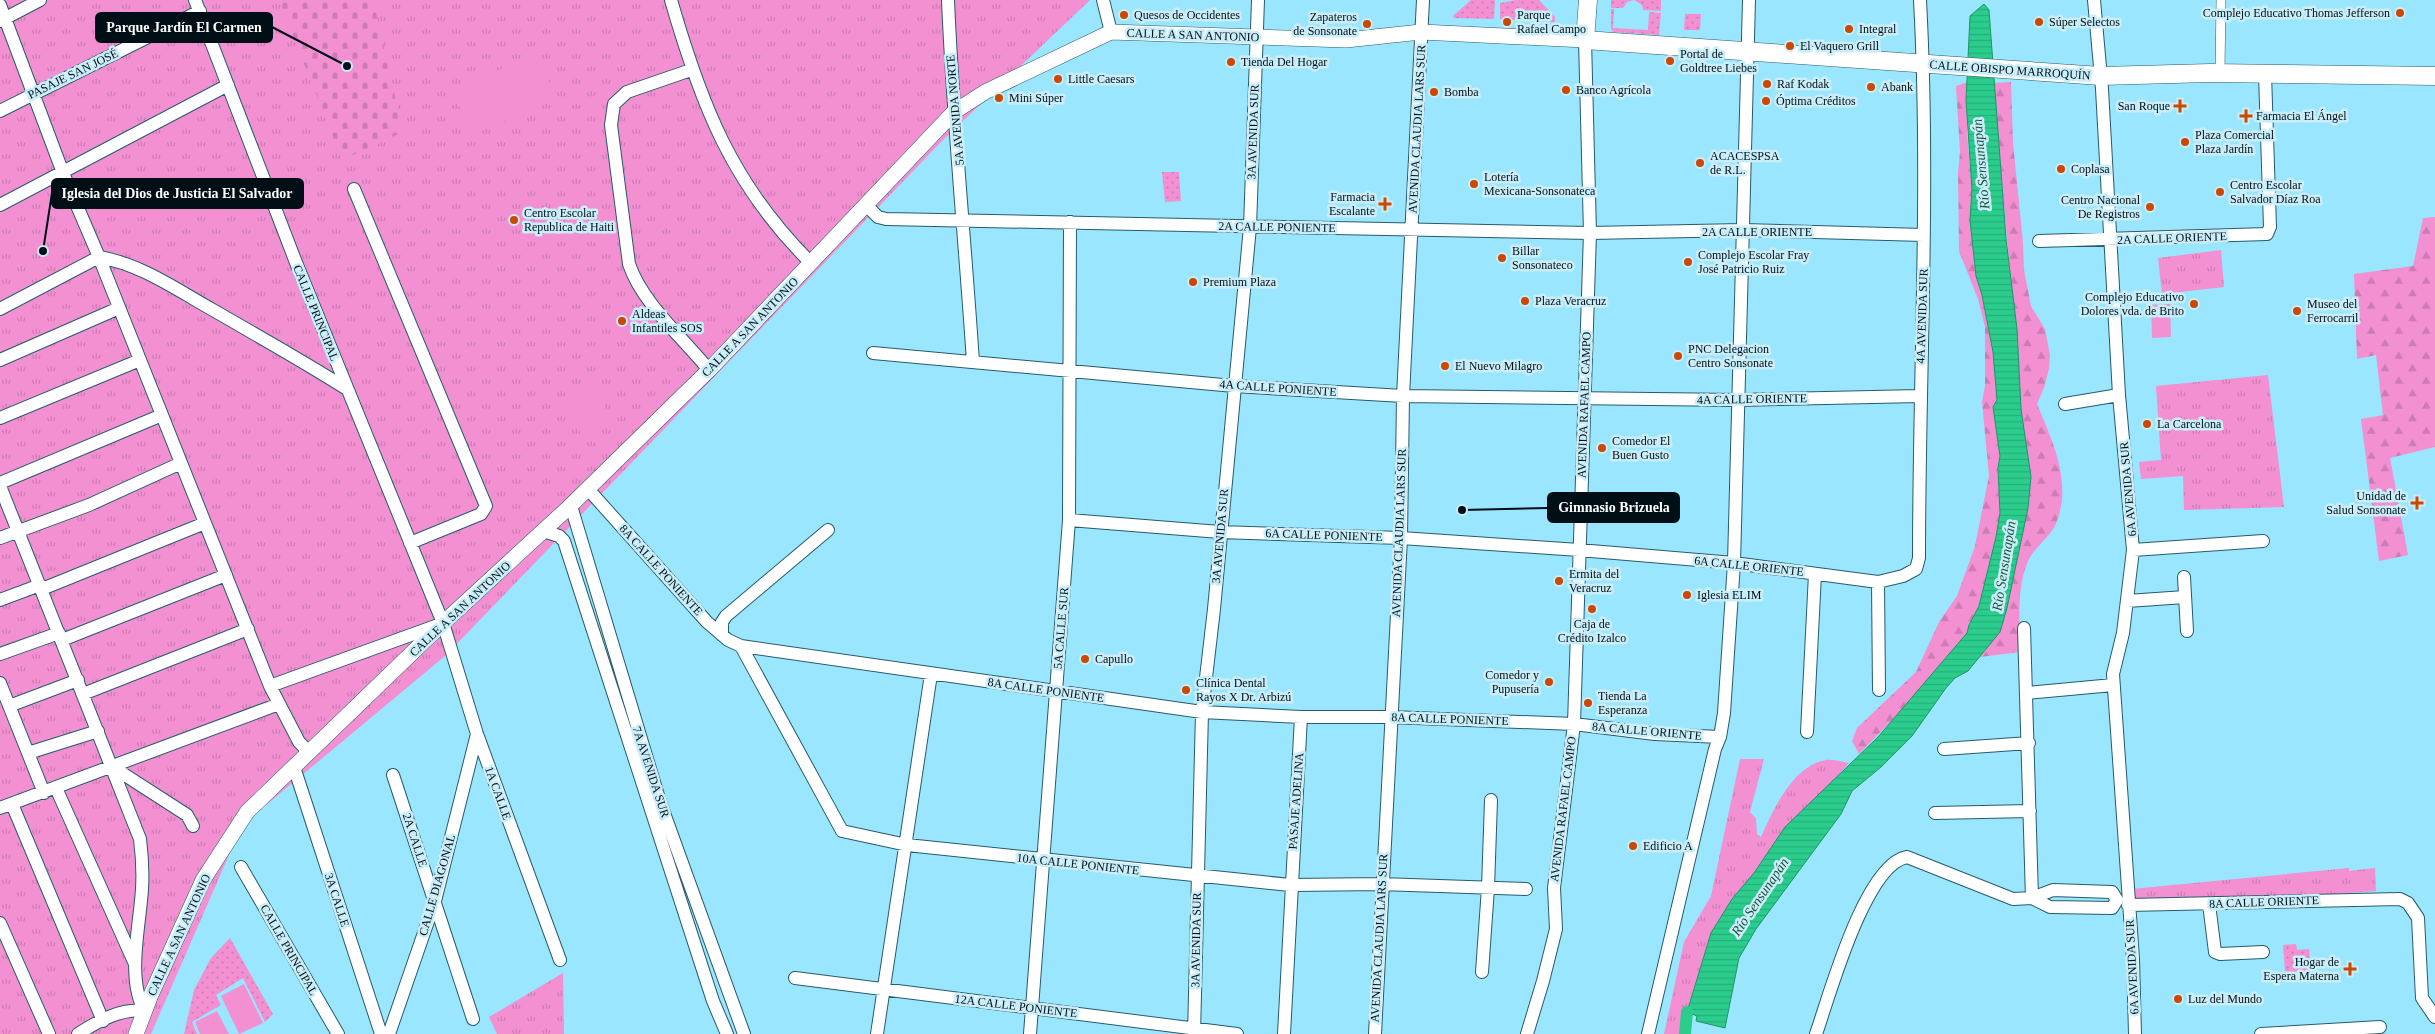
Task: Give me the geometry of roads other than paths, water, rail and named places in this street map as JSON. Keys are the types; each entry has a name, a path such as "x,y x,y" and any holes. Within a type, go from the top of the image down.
{"main road":[{"path":"1585,40 1588,0"},
{"name":"CALLE OBISPO MARROQUÍN","path":"1585,40 2101,76 2220,73 2435,76"}],"street":[{"path":"3,20 40,0"},
{"path":"671,0 691,70 731,159 772,221 811,263"},
{"name":"5A AVENIDA NORTE","path":"948,0 954,112 964,219 973,362"},
{"path":"1103,0 1111,32"},
{"name":"3A AVENIDA SUR","path":"1194,1031 1202,712 1214,609 1250,227 1258,0"},
{"name":"AVENIDA CLAUDIA LARS SUR","path":"1375,1034 1381,884 1401,538 1403,396 1423,0"},
{"path":"1648,1034 1687,860 1715,749 1720,737 1724,713 1734,563 1749,0"},
{"name":"4A AVENIDA SUR","path":"1916,569 1919,558 1924,234 1923,64 1920,0"},
{"name":"6A AVENIDA SUR","path":"2094,0 2101,76 2119,395 2133,550 2123,633 2113,674 2113,685 2124,902 2136,1034"},
{"path":"2220,73 2221,0"},
{"path":"0,5 3,20 35,92 63,173 100,257 270,686 299,742 309,752"},
{"name":"CALLE PRINCIPAL","path":"197,5 347,389 443,623"},
{"name":"PASAJE SAN JOSÉ","path":"0,111 197,5"},
{"name":"CALLE A SAN ANTONIO","path":"136,1034 208,872 247,812 443,623 571,506 709,370 954,112 985,92 1111,32 1346,40 1421,32 1585,40"},
{"name":"AVENIDA RAFAEL CAMPO","path":"1527,1034 1556,929 1554,888 1574,724 1590,233 1585,40"},
{"path":"691,70 627,92 614,104 611,125 629,264 634,279 645,295 709,370"},
{"name":"2A CALLE ORIENTE","path":"2040,241 2267,234 2270,227 2264,74"},
{"path":"0,205 228,85"},
{"path":"354,189 486,506 481,514 410,543"},
{"name":"2A CALLE PONIENTE","path":"866,205 878,217 886,219 964,219 1250,227 1590,233"},
{"name":"5A CALLE SUR","path":"1030,1034 1069,520 1070,222"},
{"name":"2A CALLE ORIENTE","path":"1590,233 1743,230 1924,234"},
{"path":"0,309 100,257 135,267 309,365 347,389"},
{"path":"0,360 119,308"},
{"name":"4A CALLE PONIENTE","path":"873,353 1070,369 1234,386 1403,396 1584,400"},
{"path":"0,418 140,360"},
{"path":"2065,404 2119,395"},
{"name":"4A CALLE ORIENTE","path":"1584,400 1738,400 1920,396"},
{"path":"145,1011 138,1001 136,965 142,887 141,848 98,731 0,484 162,415"},
{"path":"0,538 89,505 181,463"},
{"name":"8A CALLE PONIENTE","path":"588,489 706,622 722,635 741,646 1202,712 1301,717 1390,717 1574,724"},
{"name":"7A AVENIDA SUR","path":"571,506 660,802 744,1034"},
{"name":"6A CALLE PONIENTE","path":"1069,520 1220,532 1401,538 1579,550"},
{"path":"0,600 41,587 205,523"},
{"path":"722,635 722,622 726,616 828,530"},
{"name":"7A AVENIDA SUR","path":"544,531 559,536 564,541 713,1001 728,1034"},
{"path":"2133,550 2263,541"},
{"name":"6A CALLE ORIENTE","path":"1579,550 1734,563 1878,582 1903,576 1916,569"},
{"path":"1807,732 1815,574"},
{"path":"0,654 61,636 226,575"},
{"path":"2184,577 2187,631"},
{"path":"1878,582 1879,690"},
{"path":"2127,601 2185,597"},
{"path":"270,686 443,623"},
{"name":"1A CALLE","path":"443,623 477,734 560,960"},
{"path":"2024,628 2029,743 2032,898"},
{"path":"83,694 248,629"},
{"name":"10A CALLE PONIENTE","path":"741,646 842,831 907,845 1042,861 1290,885 1381,884 1526,889"},
{"path":"877,1034 882,989 907,845 931,674"},
{"path":"9,706 78,680"},
{"path":"0,683 28,752 50,791 136,965"},
{"path":"2027,694 2113,685"},
{"path":"103,1020 6,806 279,704"},
{"name":"PASAJE ADELINA","path":"1284,1034 1290,885 1301,717"},
{"name":"8A CALLE ORIENTE","path":"1574,724 1655,734 1720,737"},
{"path":"28,752 98,731"},
{"name":"CALLE DIAGONAL","path":"389,1034 434,901 477,734"},
{"path":"1944,750 2029,743"},
{"path":"111,766 187,815 193,826"},
{"name":"3A CALLE","path":"294,767 381,1034"},
{"name":"2A CALLE","path":"393,775 473,1019"},
{"path":"1482,972 1488,888 1491,800"},
{"path":"1935,813 2030,812"},
{"name":"8A CALLE ORIENTE","path":"1816,1034 1852,928 1871,892 1896,862 1907,857 2013,900 2032,898 2053,890 2112,892 2124,902 2209,904 2400,899 2408,903 2418,918 2422,998 2435,1017"},
{"name":"CALLE PRINCIPAL","path":"240,867 338,1034"},
{"path":"2209,904 2215,952 2220,954 2263,952"},
{"path":"0,923 49,1034"},
{"name":"12A CALLE PONIENTE","path":"794,978 1194,1031 1237,1034"},
{"path":"78,1034 103,1020 131,1009 145,1011"},
{"path":"2261,1034 2380,1027"}],"water":[{"name":"Río Sensunapán","path":"1984,4 1989,10 2006,239 2017,329 2021,409 2031,477 2028,508 2007,608 2000,632 1968,671 1955,678 1946,688 1912,736 1881,767 1852,791 1841,814 1756,929 1739,958 1725,1028 1696,1021 1697,1016 1687,1012 1711,933 1732,899 1754,873 1785,827 1878,737 1967,633 1979,606 2000,513 1998,468 2000,456 1993,407 1997,400 1993,352 1982,295 1976,276 1970,220 1972,189 1966,100 1970,16"}],"waterway":[{"path":"1685,1034 1687,1012"}],"place":[{"name":"Complejo Educativo Thomas Jefferson","path":"2400,13"},
{"name":"Quesos de Occidentes","path":"1124,15"},
{"name":"Parque Rafael Campo","path":"1507,22"},
{"name":"Súper Selectos","path":"2039,22"},
{"name":"Zapateros de Sonsonate","path":"1367,24"},
{"name":"Integral","path":"1849,29"},
{"name":"El Vaquero Grill","path":"1790,46"},
{"name":"Portal de Goldtree Liebes","path":"1670,61"},
{"name":"Tienda Del Hogar","path":"1231,62"},
{"name":"Parque Jardín El Carmen","path":"347,66"},
{"name":"Little Caesars","path":"1058,79"},
{"name":"Raf Kodak","path":"1767,84"},
{"name":"Abank","path":"1871,87"},
{"name":"Banco Agrícola","path":"1566,90"},
{"name":"Bomba","path":"1434,92"},
{"name":"Mini Súper","path":"999,98"},
{"name":"Óptima Créditos","path":"1766,101"},
{"name":"San Roque","path":"2180,106"},
{"name":"Farmacia El Ángel","path":"2246,116"},
{"name":"Plaza Comercial Plaza Jardín","path":"2185,142"},
{"name":"ACACESPSA de R.L.","path":"1700,163"},
{"name":"Coplasa","path":"2061,169"},
{"name":"Lotería Mexicana-Sonsonateca","path":"1474,184"},
{"name":"Centro Escolar Salvador Díaz Roa","path":"2220,192"},
{"name":"Farmacia Escalante","path":"1385,204"},
{"name":"Centro Nacional De Registros","path":"2150,207"},
{"name":"Centro Escolar Republica de Haiti","path":"514,220"},
{"name":"Iglesia del Dios de Justicia El Salvador","path":"43,251"},
{"name":"Billar Sonsonateco","path":"1502,258"},
{"name":"Complejo Escolar Fray José Patricio Ruiz","path":"1688,262"},
{"name":"Premium Plaza","path":"1193,282"},
{"name":"Plaza Veracruz","path":"1525,301"},
{"name":"Complejo Educativo Dolores vda. de Brito","path":"2194,304"},
{"name":"Museo del Ferrocarril","path":"2297,311"},
{"name":"Aldeas Infantiles SOS","path":"622,321"},
{"name":"PNC Delegacion Centro Sonsonate","path":"1678,356"},
{"name":"El Nuevo Milagro","path":"1445,366"},
{"name":"La Carcelona","path":"2147,424"},
{"name":"Comedor El Buen Gusto","path":"1602,448"},
{"name":"Unidad de Salud Sonsonate","path":"2417,503"},
{"name":"Gimnasio Brizuela","path":"1462,510"},
{"name":"Ermita del Veracruz","path":"1559,581"},
{"name":"Iglesia ELIM","path":"1687,595"},
{"name":"Caja de Crédito Izalco","path":"1592,609"},
{"name":"Capullo","path":"1085,659"},
{"name":"Comedor y Pupusería","path":"1549,682"},
{"name":"Clínica Dental Rayos X Dr. Arbizú","path":"1186,690"},
{"name":"Tienda La Esperanza","path":"1588,703"},
{"name":"Edificio A","path":"1633,846"},
{"name":"Hogar de Espera Materna","path":"2350,969"},
{"name":"Luz del Mundo","path":"2178,999"}]}
